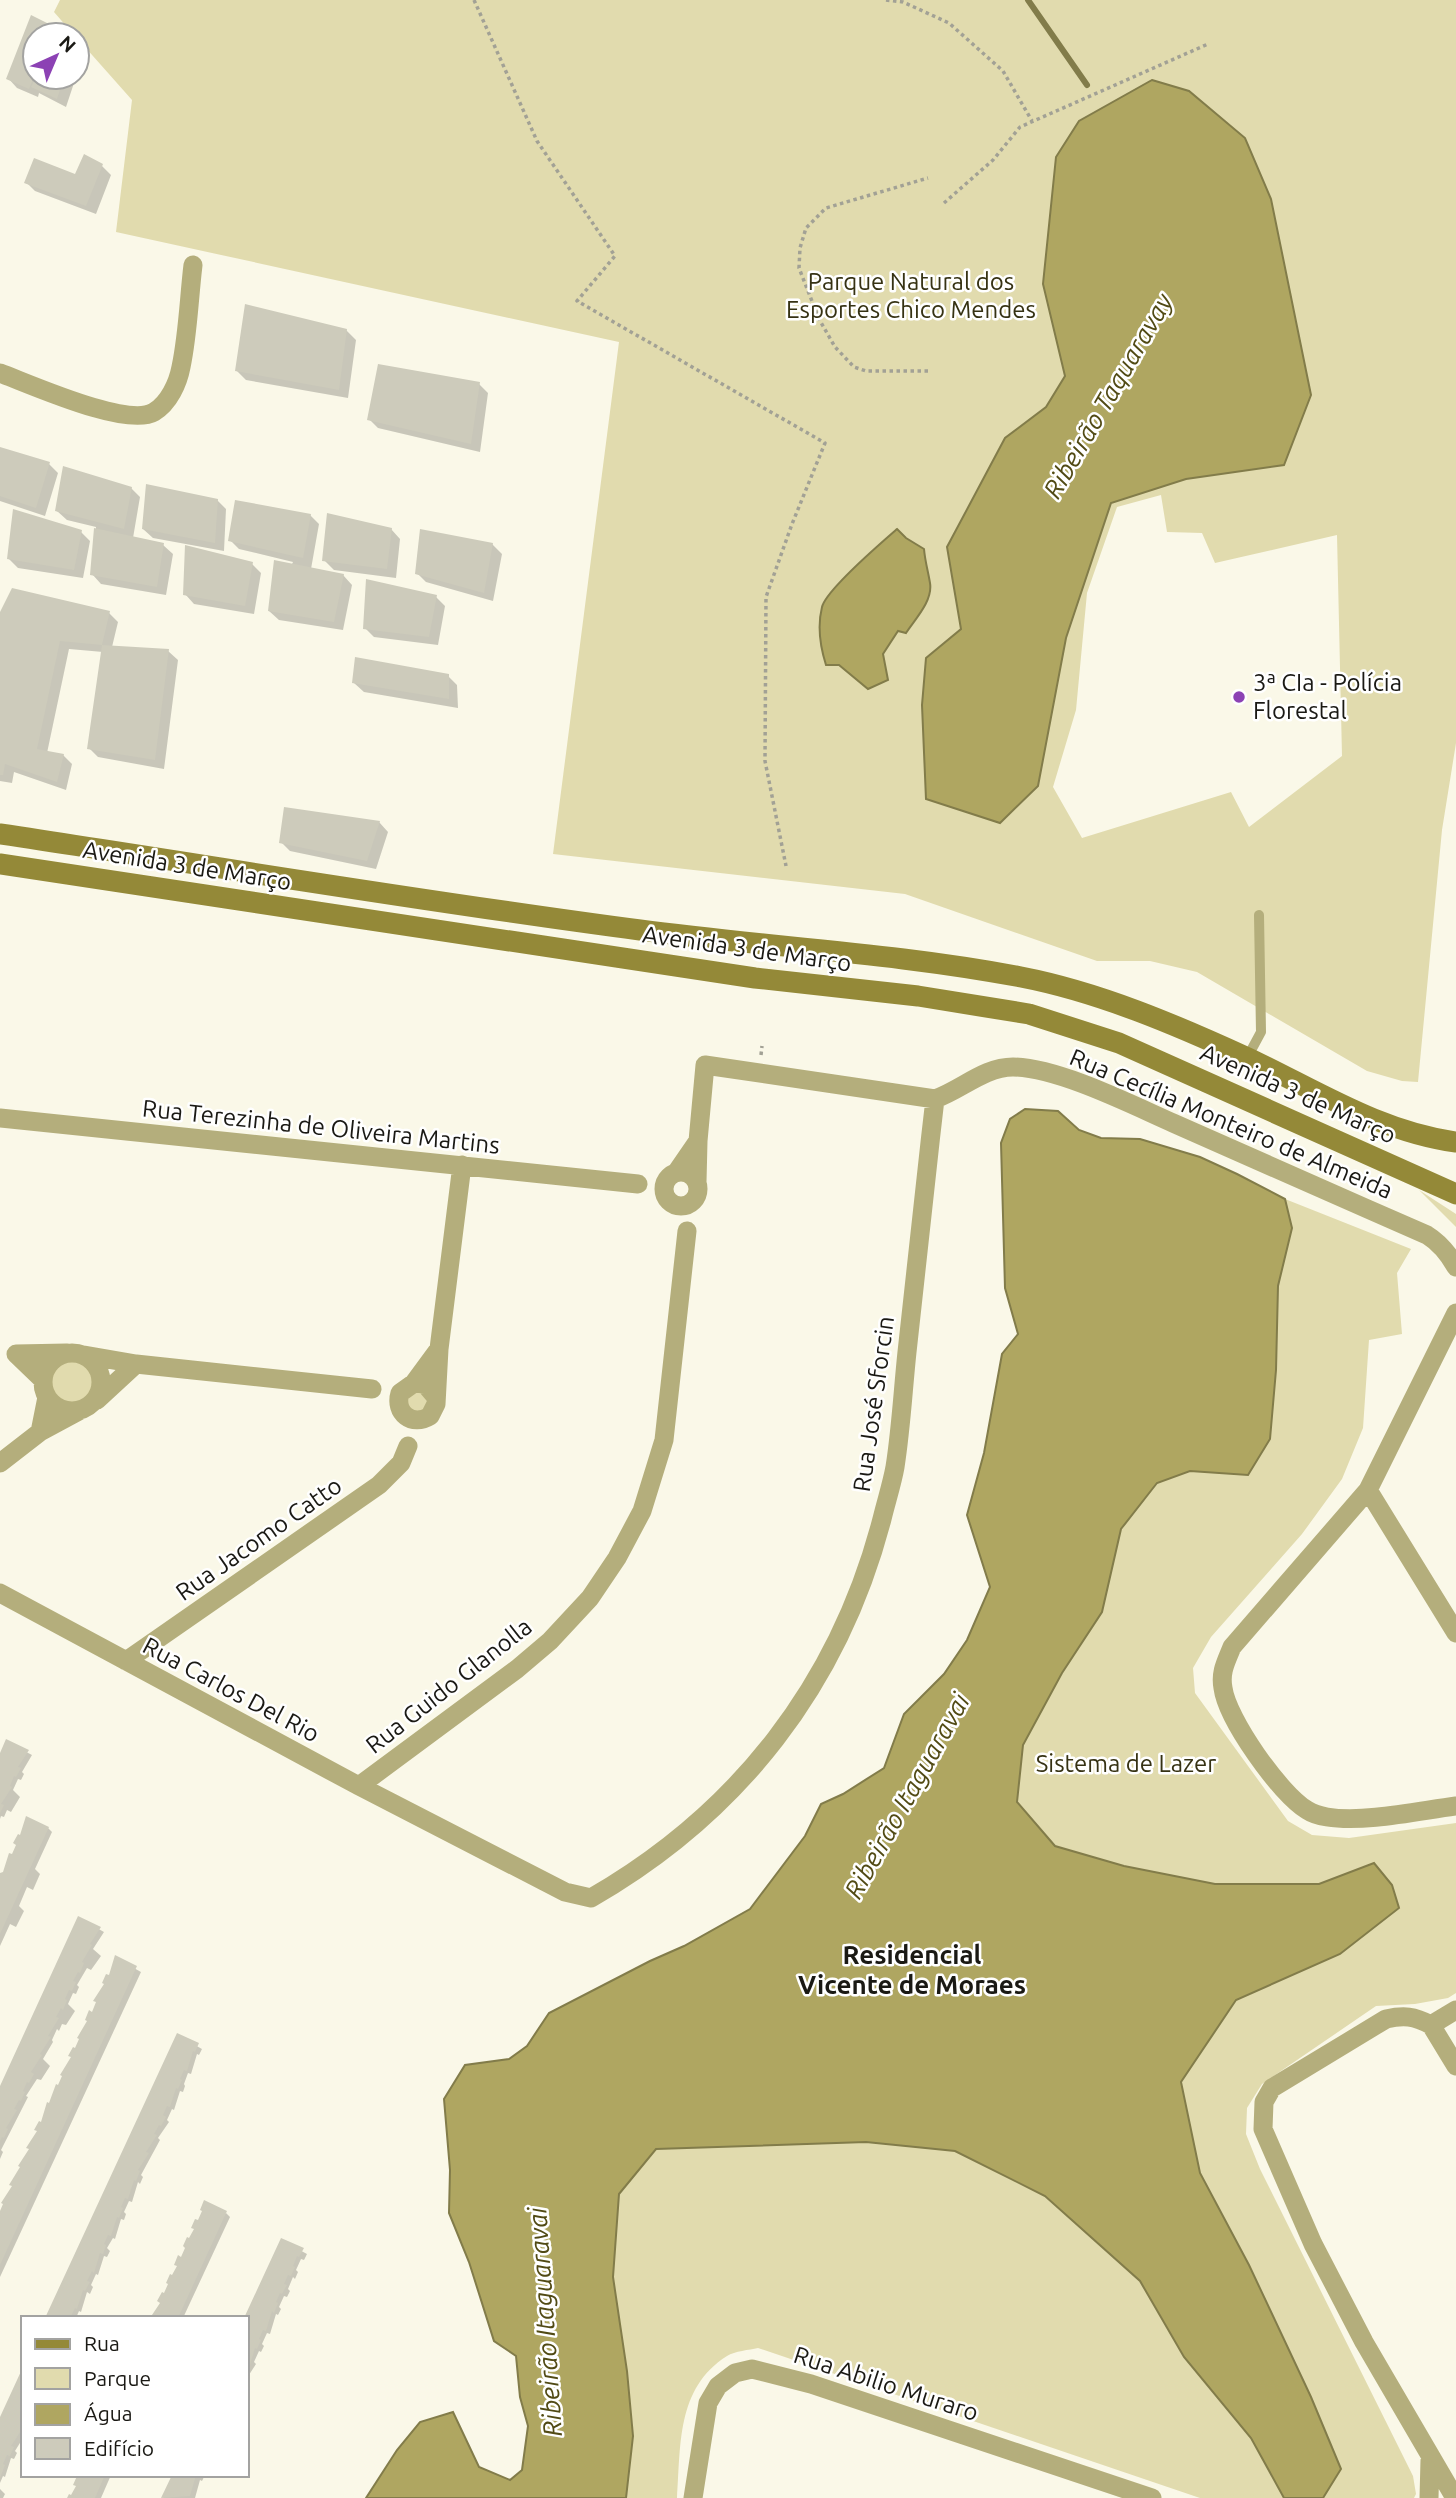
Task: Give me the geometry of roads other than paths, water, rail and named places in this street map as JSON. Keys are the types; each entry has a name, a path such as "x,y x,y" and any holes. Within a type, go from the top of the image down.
{"main road":[{"name":"Avenida 3 de Março","path":"0,834 640,930 923,962 1022,977 1075,990 1136,1012 1247,1058 1370,1119 1434,1139 1456,1142"},
{"name":"Avenida 3 de Março","path":"0,864 755,978 918,996 1029,1014 1119,1043 1456,1194"}],"street":[{"path":"0,373 97,409 129,415 153,413 170,396 181,369 192,265"},
{"name":"Rua Guido Glanolla","path":"359,1786 517,1669 550,1640 590,1598 617,1558 642,1511 664,1440 687,1231 696,1191 705,1065 935,1099"},
{"name":"Rua Cecília Monteiro de Almeida","path":"935,1099 997,1069 1020,1068 1051,1073 1129,1104 1427,1235 1449,1253 1456,1267"},
{"name":"Rua José Sforcin","path":"591,1898 624,1879 679,1839 725,1799 764,1754 801,1703 828,1660 849,1617 870,1562 894,1469 935,1099"},
{"name":"Rua Terezinha de Oliveira Martins","path":"0,1118 638,1184 673,1174"},
{"name":"Rua Guido Glanolla","path":"673,1174 698,1141"},
{"path":"372,1389 400,1408 411,1420 418,1421 433,1406 462,1165"},
{"path":"669,1201 681,1207 691,1205 696,1191 688,1173 673,1174 664,1184 669,1201 687,1231"},
{"name":"Rua Terezinha de Oliveira Martins","path":"638,1184 669,1201"},
{"path":"1456,1313 1368,1490 1232,1647 1222,1669 1223,1690 1234,1718 1250,1745 1288,1794 1307,1811 1326,1817 1352,1819 1456,1806"},
{"path":"408,1446 400,1408 400,1393 411,1384 439,1349"},
{"path":"8,1353 76,1354 136,1364 372,1389 411,1384 430,1388 433,1406"},
{"path":"8,1353 45,1389 61,1409 88,1406"},
{"path":"40,1432 45,1389 44,1372 53,1359 76,1354 97,1365 102,1383 88,1406"},
{"path":"0,1463 40,1432 88,1406 136,1364"},
{"name":"Rua Jacomo Catto","path":"126,1661 379,1485 401,1462 433,1406"},
{"path":"1368,1490 1456,1633"},
{"name":"Rua Carlos Del Rio","path":"0,1594 359,1786 565,1892 591,1898"},
{"path":"1431,2025 1456,2010"},
{"path":"1455,2498 1364,2342 1313,2244 1263,2129 1264,2102 1272,2088 1386,2019 1401,2015 1413,2016 1431,2025 1456,2066"},
{"name":"Rua Abilio Muraro","path":"693,2498 708,2403 718,2386 735,2373 752,2369 811,2384 1152,2498"},
{"path":"1429,2498 1430,2459"}],"lane":[{"path":"1247,1058 1261,1032 1259,915"}],"water":[{"path":"1152,80 1189,91 1245,138 1271,199 1311,395 1284,465 1186,479 1111,503 1066,638 1038,786 1000,823 926,799 922,705 926,658 961,629 947,547 1005,438 1046,407 1065,376 1043,284 1056,157 1079,121"},
{"path":"897,529 924,549 930,583 929,596 906,633 898,631 883,654 888,680 868,689 839,665 826,665 820,636 820,614 833,589"},
{"name":"Ribeirão Itaguaravai","path":"1025,1109 1058,1111 1079,1130 1101,1138 1140,1139 1200,1157 1285,1199 1292,1228 1278,1286 1276,1370 1270,1439 1248,1475 1190,1471 1157,1483 1121,1529 1102,1612 1062,1673 1023,1745 1017,1802 1055,1846 1124,1866 1215,1884 1319,1884 1374,1863 1392,1885 1399,1908 1340,1954 1236,2000 1181,2082 1200,2173 1249,2265 1311,2397 1341,2469 1323,2498 1284,2498 1251,2438 1184,2357 1140,2281 1045,2196 955,2151 866,2142 656,2149 619,2194 613,2277 627,2371 633,2436 626,2498 366,2498 397,2450 420,2422 453,2412 479,2467 510,2480 522,2470 528,2426 520,2397 516,2356 494,2341 469,2262 449,2213 450,2170 444,2099 465,2065 509,2059 527,2046 549,2013 684,1946 750,1909 805,1836 821,1804 843,1794 884,1768 904,1714 944,1674 967,1640 990,1587 967,1515 984,1453 1002,1354 1018,1334 1005,1288 1001,1143 1010,1119"}],"waterway":[{"name":"Ribeirão Taquaravay","path":"1028,0 1087,85"}],"place":[{"name":"3ª CIa - Polícia Florestal","path":"1239,697"}],"district":[{"name":"Residencial Vicente de Moraes","path":"912,1970"}],"park label":[{"name":"Parque Natural dos Esportes Chico Mendes","path":"911,296"},
{"name":"Sistema de Lazer","path":"1126,1764"}]}
